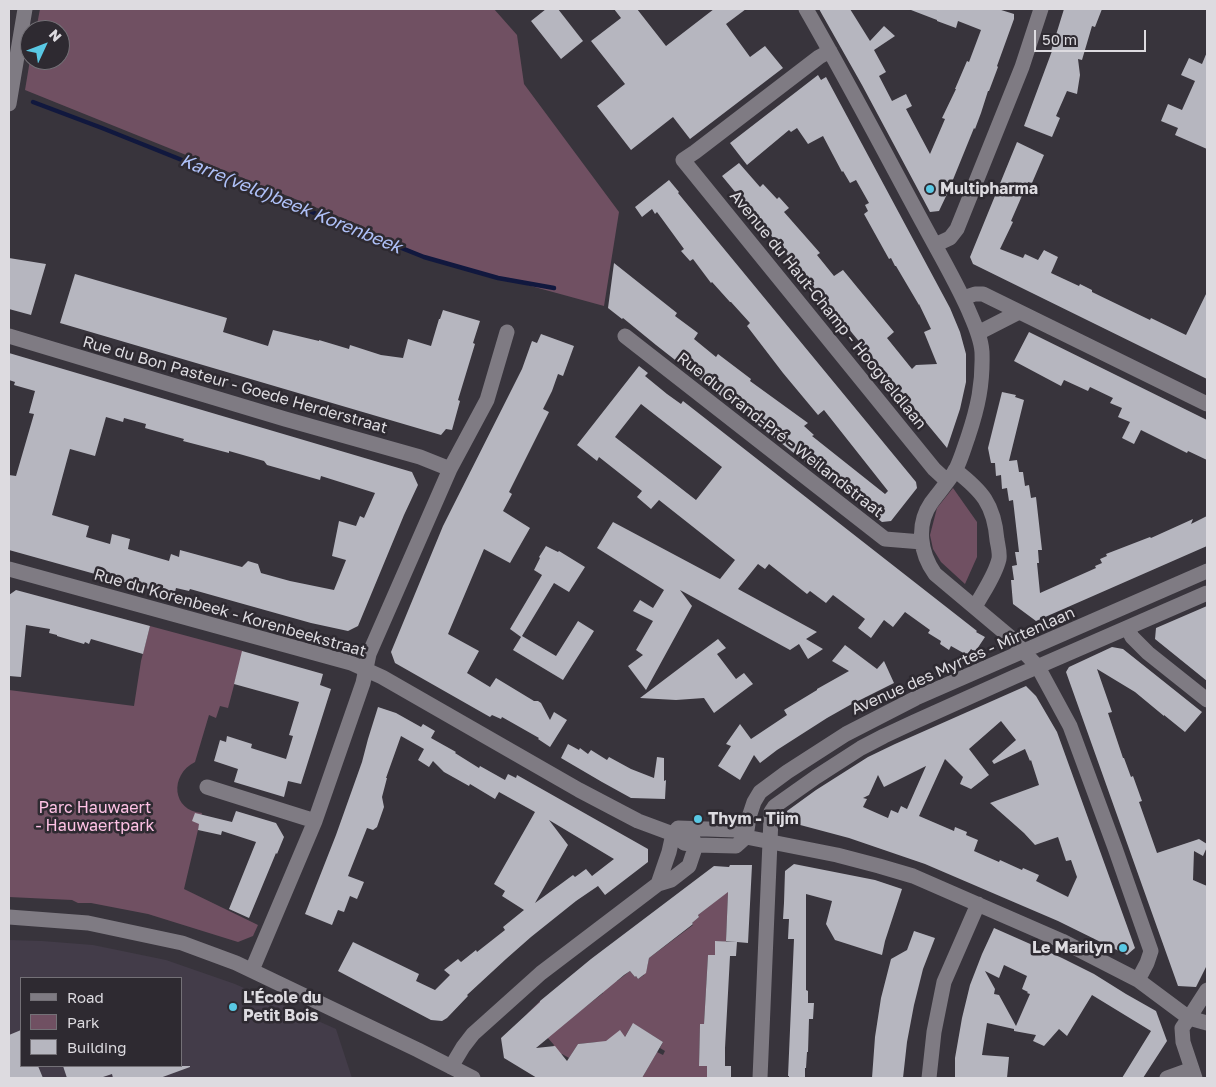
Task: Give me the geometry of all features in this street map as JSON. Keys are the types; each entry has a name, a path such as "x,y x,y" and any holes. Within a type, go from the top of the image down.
{"street":[{"path":"9,104 25,9"},
{"path":"806,9 963,298 978,332 982,350 981,392 976,411 951,475 930,505 924,521 921,532 924,555 928,565 935,574 1010,637 1038,667 1070,726 1151,951 1138,980"},
{"path":"935,245 950,238 958,229 1022,68 1040,9"},
{"name":"Avenue du Haut-Champ - Hoogveldlaan","path":"830,51 819,57 696,152 682,160 928,461 951,475 972,482 987,501 994,519 999,557 993,574 975,607"},
{"path":"963,298 975,294 983,294 1207,404"},
{"path":"978,332 1020,312"},
{"path":"252,970 315,821 363,683 369,654 450,469 488,400 507,332"},
{"name":"Rue du Bon Pasteur - Goede Herderstraat","path":"9,336 420,457 450,469"},
{"name":"Rue du Grand-Pré - Weilandstraat","path":"625,336 885,539 922,542"},
{"name":"Rue du Korenbeek - Korenbeekstraat","path":"9,569 351,663 366,669 588,795 638,821 680,831 736,830 746,838 837,855 913,876 1062,941 1138,980 1189,1018"},
{"name":"Avenue des Myrtes - Mirtenlaan","path":"746,838 754,802 760,792 786,772 846,734 916,698 1207,571"},
{"path":"760,1078 771,812 775,806 816,776 884,736 1207,594"},
{"path":"1128,628 1132,638 1148,653 1207,700"},
{"path":"207,787 315,821"},
{"path":"451,1067 462,1047 474,1034 541,973 658,884 671,880 689,866 696,845 680,831 669,852 658,884"},
{"name":"Rue du Korenbeek - Korenbeekstraat","path":"696,845 736,846 746,838"},
{"path":"929,1078 934,1032 944,982 978,904"},
{"path":"9,917 88,923 182,943 252,970 473,1078"},
{"path":"1167,1078 1193,1074 1183,1042 1182,1028 1207,990"},
{"path":"1189,1018 1207,1023"}],"shaded area":[{"name":"L'École du Petit Bois","path":"9,940 93,945 166,960 235,984 336,1029 352,1078 9,1078"}],"green space":[{"path":"40,9 494,9 517,35 524,84 619,212 604,306 425,257 362,226 25,90 28,70 70,70 70,20 38,20"},
{"path":"953,488 977,522 977,557 965,584 941,562 933,549 930,535 937,508"},
{"name":"Parc Hauwaert - Hauwaertpark","path":"150,626 243,651 228,708 220,706 216,718 209,715 195,762 181,775 177,792 185,806 192,811 202,813 184,889 258,925 253,936 238,942 148,914 91,903 78,903 72,900 9,897 9,690 134,706 141,661"},
{"path":"728,891 726,942 715,941 715,955 708,955 704,1024 700,1024 699,1065 707,1066 707,1078 642,1078 657,1052 663,1055 665,1051 660,1048 663,1042 634,1024 612,1058 597,1042 578,1044 569,1058 562,1054 549,1055 554,1045 527,1014 540,1001 561,1026 603,993 602,991 615,980 617,981 630,971 638,979 644,975 642,971 647,967 649,958 693,925 692,923 699,917 698,915"}],"building":[{"path":"546,9 558,9 583,41 561,59 531,21"},
{"path":"614,9 637,9 666,46 714,9 746,9 726,24 750,57 765,46 783,68 690,139 673,117 631,150 597,106 625,84 591,41 621,18"},
{"path":"819,9 850,9 870,41 884,26 895,36 874,50 886,72 879,76 892,101 906,94 912,106 906,109 930,154 945,119 942,118 967,61 969,62 981,30 958,21 956,28 911,10 998,9 1014,14 998,67 975,129 939,211 930,212"},
{"path":"1064,9 1102,9 1095,27 1092,26 1082,60 1078,59 1080,75 1077,94 1067,91 1056,116 1060,118 1052,137 1024,126 1052,51"},
{"path":"1207,52 1207,149 1175,135 1178,128 1161,121 1168,104 1182,110 1195,81 1181,75 1189,58 1202,64"},
{"path":"818,75 821,80 826,77 950,308 960,332 966,354 966,382 960,409 947,448 722,176 739,163 760,187 763,184 777,199 779,197 789,208 784,212 820,253 817,255 834,276 843,270 894,332 887,338 912,369 916,365 937,364 924,332 931,329 919,304 891,258 889,259 864,214 868,211 865,205 869,203 856,180 850,183 842,172 823,136 808,144 797,128 791,132 789,130 747,165 730,143"},
{"path":"1017,142 1044,155 1032,183 1028,182 1011,221 1013,222 1000,249 1023,258 1025,254 1038,260 1044,250 1058,257 1051,273 1079,286 1080,284 1092,290 1092,292 1150,320 1151,318 1186,335 1207,292 1207,379 973,264 970,257"},
{"path":"669,180 916,482 917,488 891,521 882,522 608,308 614,263 677,313 675,316 698,333 694,339 716,357 718,354 751,379 750,381 808,423 804,426 814,435 812,436 885,494 888,491 824,410 818,415 783,373 747,326 750,323 711,283 693,259 690,261 681,251 684,249 657,212 655,214 652,209 642,217 635,207"},
{"path":"9,258 46,264 31,315 9,309"},
{"path":"75,274 227,318 223,332 268,346 273,330 349,349 350,345 381,355 403,358 408,339 431,346 443,310 480,321 458,400 460,401 452,430 446,429 441,435 60,323"},
{"path":"1029,332 1207,420 1207,460 1188,451 1187,453 1141,430 1134,444 1122,438 1130,422 1118,417 1122,408 1110,403 1113,398 1090,387 1088,391 1064,380 1061,386 1014,361"},
{"path":"541,334 574,346 563,376 558,374 543,409 549,412 509,492 512,494 503,511 530,528 510,563 484,549 448,634 479,651 467,673 490,687 496,678 534,701 541,703 550,720 554,712 567,720 550,747 539,738 502,717 501,719 492,715 490,717 395,663 391,652 443,526 522,369 532,341 537,343"},
{"path":"9,353 412,472 418,485 358,626 348,631 311,623 190,589 189,591 176,588 174,596 9,550 9,475 16,476 34,414 29,413 35,391 14,385 15,382 9,380","holes":["106,417 123,422 124,418 146,424 145,428 184,439 183,441 229,453 229,451 264,461 267,465 320,480 321,476 375,493 364,518 360,516 356,526 339,521 332,556 346,560 334,590 261,573 258,564 248,561 242,567 180,550 179,557 171,554 169,561 128,549 130,539 112,534 110,544 86,537 89,526 52,515 70,449 95,456"]},
{"path":"639,366 648,373 645,376 667,394 681,404 683,401 976,632 985,637 975,652 971,649 967,655 951,646 949,650 940,644 941,641 928,633 930,630 905,612 893,627 884,620 871,638 858,628 865,619 833,595 826,603 810,591 807,594 769,564 765,569 758,564 738,589 817,632 806,639 823,649 808,659 799,644 790,650 680,590 692,606 646,690 628,666 643,655 636,650 653,621 633,611 640,600 653,608 664,590 597,548 613,522 720,579 735,560 659,500 651,509 637,497 642,491 599,457 597,461 577,445","holes":["641,404 722,467 696,500 615,437"]},
{"path":"1002,392 1016,395 1015,397 1024,400 1009,461 1017,460 1019,472 1023,472 1025,486 1029,485 1031,498 1036,497 1042,550 1038,550 1039,563 1037,563 1040,593 1096,568 1095,566 1102,563 1100,559 1107,556 1106,554 1151,538 1193,519 1191,524 1207,516 1207,546 1036,621 1013,604 1011,580 1014,580 1012,566 1017,565 1015,552 1019,552 1013,500 1009,501 1007,488 1002,489 1001,475 996,476 995,463 991,463 988,448"},
{"path":"546,546 559,551 585,567 569,592 554,583 522,636 556,656 578,621 594,631 563,680 513,650 521,637 510,629 542,575 534,570"},
{"path":"16,590 150,626 143,654 91,639 89,644 85,642 84,644 49,633 50,629 26,625 21,677 9,676 9,595"},
{"path":"1207,606 1207,681 1155,639 1156,628"},
{"path":"718,639 726,648 717,654 736,679 744,673 753,684 714,713 704,698 676,700 640,698"},
{"path":"845,645 877,669 884,661 894,683 827,718 760,763 754,755 740,780 718,766 731,746 726,744 740,724 751,739 787,715 784,710 849,671 832,661"},
{"path":"1112,647 1123,649 1202,712 1185,732 1135,692 1097,669 1112,712 1108,713 1123,758 1131,777 1133,776 1142,801 1139,802 1157,853 1199,839 1207,844 1203,856 1194,851 1193,880 1207,886 1207,965 1196,987 1178,986 1066,672 1069,667"},
{"path":"242,651 323,674 320,685 331,689 301,784 288,781 284,797 234,782 238,769 214,761 220,740 226,742 227,736 252,744 251,748 286,759 293,736 289,735 299,702 234,684"},
{"path":"1026,686 1036,696 1057,732 1135,948 1127,955 1058,921 925,864 849,838 789,822 787,811 868,757","holes":["1001,721 1016,740 992,761 994,764 1025,749 1031,760 1039,785 990,803 1035,845 1058,837 1066,861 1071,860 1077,877 1068,897 1036,881 1039,875 1000,860 999,862 974,851 978,840 966,835 967,832 955,827 954,831 919,816 945,759 963,777 960,784 971,789 989,775 969,749","926,766 907,809 901,806 898,813 891,810 888,818 863,807 867,799 863,798 869,795 878,775 884,787"]},
{"path":"378,707 396,713 421,727 423,724 435,731 431,738 479,768 480,766 505,780 508,774 516,778 517,775 648,849 648,862 605,895 598,886 576,901 506,959 467,995 447,1018 442,1021 431,1020 338,971 353,942 419,974 416,981 435,990 450,975 444,970 458,959 461,962 476,950 477,952 505,930 503,927 524,910 502,896 505,891 494,884 535,812 499,792 495,799 470,784 469,786 444,772 433,761 429,767 418,760 424,749 401,736 386,778 382,797 384,807 377,827 373,830 367,828 348,876 364,882 357,899 350,896 344,912 338,910 332,925 305,914 336,835 362,762","holes":["549,820 614,859 592,876 586,869 575,877 573,875 535,903 568,845"]},
{"path":"568,744 579,750 580,748 588,754 591,750 607,760 609,757 631,769 654,778 657,757 664,758 665,799 631,798 602,782 561,758"},
{"path":"236,811 276,823 284,837 249,918 229,909 256,842 222,831 221,835 198,830 199,824 192,821 195,813 232,822"},
{"path":"794,864 875,880 902,889 882,955 835,940 826,924 832,901 806,894 806,990 808,991 808,1003 814,1003 813,1019 809,1019 805,1078 789,1078 788,1076 794,939 788,939 789,919 783,919 785,871"},
{"path":"730,865 752,865 748,943 726,941 728,892 698,915 699,917 693,924 649,958 646,973 638,979 630,971 624,975 536,1048 555,1046 567,1061 578,1044 606,1041 620,1030 625,1037 633,1023 663,1042 642,1078 537,1078 504,1058 501,1038 540,1001 591,959 714,866 729,867"},
{"path":"994,928 1062,958 1094,974 1156,1011 1167,1041 1143,1078 1122,1078 1151,1031 1092,995 1067,1036 1059,1029 1044,1046 1033,1041 1036,1035 987,1023 982,1055 1009,1057 1007,1078 955,1078 955,1058 962,1018 970,985","holes":["1004,965 1027,976 1022,989 1030,994 1016,1026 999,995 994,994 995,989 985,971 999,978"]},
{"path":"914,931 935,938 923,969 914,1005 903,1078 872,1078 875,1037 881,998 891,959 907,950"},
{"path":"715,941 737,942 736,956 730,956 725,1048 725,1066 731,1066 731,1078 707,1078 707,1066 699,1066 700,1024 704,1024 708,955 715,955"},
{"path":"20,1030 20,1067 38,1067 43,1078 9,1078 9,1035"},
{"path":"190,1066 160,1078 113,1078 112,1074 100,1078 67,1078 63,1067"}],"waterway":[{"name":"Karre(veld)beek Korenbeek","path":"33,102 424,257 498,278 554,288"}],"place":[{"name":"Multipharma","path":"930,189"},
{"name":"Thym - Tijm","path":"698,819"},
{"name":"Le Marilyn","path":"1123,948"},
{"name":"L'École du Petit Bois","path":"233,1007"}]}
